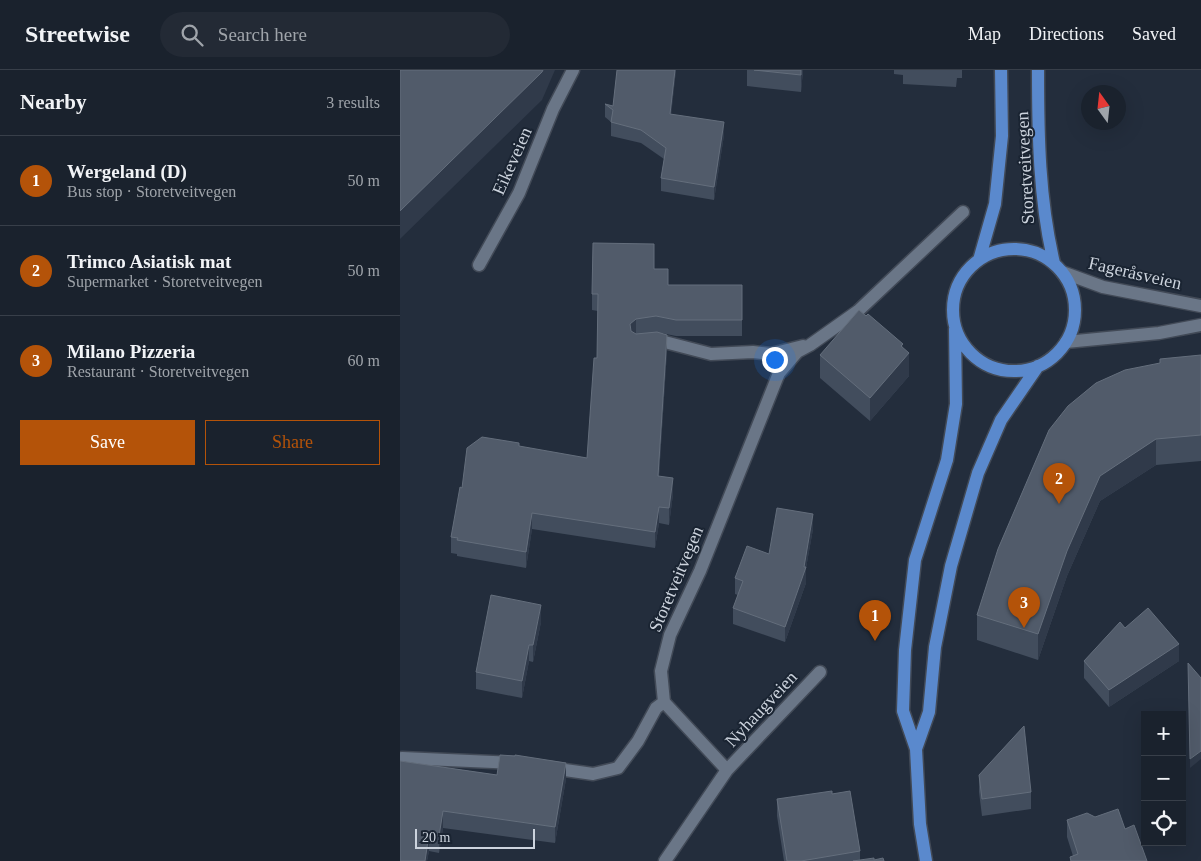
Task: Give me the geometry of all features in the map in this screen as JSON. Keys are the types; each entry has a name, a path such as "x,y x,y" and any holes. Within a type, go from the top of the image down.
{"main road":[{"name":"Storetveitvegen","path":"978,260 995,204 1002,136 1001,70"},
{"name":"Storetveitvegen","path":"1038,70 1042,190 1046,229 1058,268"},
{"path":"926,861 920,824 916,749 903,711 905,650 916,560 947,460 956,404 954,298 958,283 967,270 978,260 994,252 1010,248 1027,250 1043,256 1058,268 1070,284 1074,298 1075,314 1072,329 1066,342 1054,356 1038,366 1021,370 1004,370 988,365 973,356 962,343 955,329"},
{"path":"916,749 929,712 935,647 951,566 978,473 1001,420 1038,366"}],"street":[{"name":"Eikeveien","path":"479,265 519,193 553,109 573,70"},
{"name":"Storetveitvegen","path":"664,702 661,671 670,635 700,571 779,373 797,352 858,311 963,212"},
{"name":"Fageråsveien","path":"1058,268 1103,287 1201,306"},
{"path":"1066,342 1158,333 1201,325"},
{"name":"Storetveitvegen","path":"638,343 657,340 711,354 753,352 771,354 810,345"},
{"name":"Nyhaugveien","path":"664,861 727,770 820,672"},
{"path":"402,758 534,766 593,774 618,768 638,741 656,708 664,702"},
{"name":"Nyhaugveien","path":"664,702 727,770"}],"building":[{"path":"400,70 543,70 400,211"},
{"path":"617,70 675,70 670,114 724,122 714,187 661,178 666,148 641,130 611,122 613,110 605,104 613,106"},
{"path":"754,70 801,70 801,75"},
{"path":"593,243 654,244 654,269 668,269 668,285 742,285 742,320 676,320 656,316 636,319 630,324 631,331 636,334 657,332 667,335 658,476 673,478 669,508 659,507 655,532 532,513 526,552 457,540 458,538 451,537 460,487 462,488 467,448 482,437 519,443 519,446 587,458 594,358 597,358 598,294 592,294"},
{"path":"859,310 866,316 868,314 903,344 901,346 909,353 870,398 820,355"},
{"path":"1201,355 1201,435 1156,439 1100,476 1067,551 1038,634 977,615 998,549 1049,430 1068,406 1096,383 1125,370 1160,363 1160,359"},
{"path":"777,508 813,514 804,567 806,567 785,627 733,608 743,581 735,578 747,546 769,554"},
{"path":"491,595 541,605 533,645 529,645 522,681 476,672"},
{"path":"1148,608 1179,644 1109,690 1084,661 1120,622 1125,628"},
{"path":"1188,663 1201,678 1201,751 1190,759"},
{"path":"1024,726 1031,792 982,799 979,775"},
{"path":"500,755 515,755 566,763 555,827 443,811 439,836 429,834 425,861 400,861 400,761 497,775"},
{"path":"832,791 832,794 850,791 860,851 801,861 787,861 777,799"},
{"path":"1118,809 1125,829 1134,825 1147,861 1071,861 1070,857 1078,854 1067,820 1087,813 1095,817"},
{"path":"874,858 874,860 883,858 884,861 853,861"}],"place":[{"name":"Trimco Asiatisk mat","path":"1059,504"},
{"name":"Milano Pizzeria","path":"1024,628"},
{"name":"Wergeland (D)","path":"875,641"}]}
